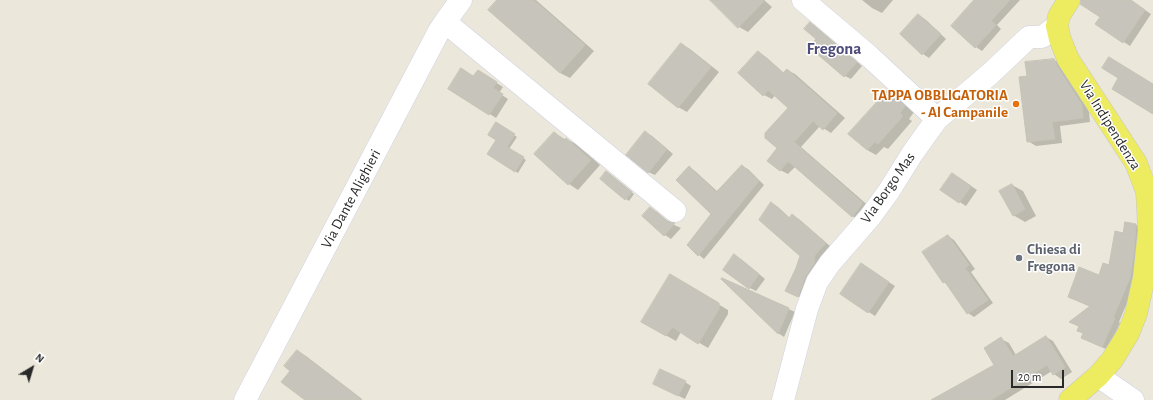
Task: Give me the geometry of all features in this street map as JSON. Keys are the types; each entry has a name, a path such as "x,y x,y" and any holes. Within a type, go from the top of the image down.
{"main road":[{"path":"1057,26 1059,16 1069,0"},
{"name":"Via Indipendenza","path":"1057,26 1060,39 1068,59 1136,163 1147,192 1149,231 1144,278 1136,314 1128,334 1112,360 1098,376 1070,400"}],"street":[{"name":"Via Dante Alighieri","path":"245,400 445,22 461,0"},
{"path":"802,0 869,56 937,119"},
{"path":"445,22 675,211"},
{"name":"Via Borgo Mas","path":"783,400 807,309 817,282 830,263 870,217 937,119 990,74 1029,37 1042,37 1057,26"},
{"path":"1098,376 1133,400"}],"building":[{"path":"497,0 534,0 585,45 560,73 488,10"},
{"path":"710,0 765,0 738,28"},
{"path":"974,0 1010,0 991,21 996,25 975,48 951,26"},
{"path":"1081,0 1131,0 1145,10 1123,43 1095,24 1100,17 1080,4"},
{"path":"918,14 941,34 922,55 900,34"},
{"path":"810,22 857,62 844,77 809,47 816,39 804,29"},
{"path":"681,43 711,67 678,108 648,84"},
{"path":"758,51 783,73 787,69 837,113 823,130 813,121 794,142 863,203 852,217 788,161 780,171 767,161 777,148 765,138 765,133 788,108 768,90 763,96 738,73"},
{"path":"1109,57 1153,84 1153,114 1112,89 1118,78 1102,68"},
{"path":"1054,59 1082,105 1083,118 1052,122 1055,139 1027,142 1019,77 1027,76 1025,62"},
{"path":"461,68 473,76 478,70 497,82 493,88 503,94 489,115 448,89"},
{"path":"888,90 905,106 900,113 903,116 878,144 875,142 867,150 848,134"},
{"path":"496,122 515,134 507,147 524,157 515,172 487,154 496,140 488,135"},
{"path":"645,131 667,149 648,173 626,155"},
{"path":"554,132 564,140 566,138 591,160 568,185 534,154"},
{"path":"742,165 759,181 698,256 687,245 711,214 676,180 689,166 716,192"},
{"path":"606,171 632,192 625,200 600,179"},
{"path":"952,173 971,186 959,203 940,190"},
{"path":"1012,184 1025,209 1013,216 999,191"},
{"path":"771,202 789,218 792,214 826,243 815,255 814,264 805,277 798,297 785,291 800,256 759,220"},
{"path":"650,207 667,221 675,223 664,236 642,216"},
{"path":"1125,222 1136,224 1130,278 1102,347 1081,338 1083,333 1077,331 1079,326 1069,322 1090,306 1068,297 1079,267 1099,275 1103,263 1109,265 1115,231 1123,233"},
{"path":"948,235 969,265 965,268 988,300 967,314 945,282 943,283 922,252"},
{"path":"734,254 759,274 749,289 723,270"},
{"path":"861,263 889,282 868,313 840,294"},
{"path":"670,274 719,303 719,309 698,344 672,327 666,336 641,322"},
{"path":"722,278 789,308 778,334 721,279"},
{"path":"1046,336 1065,367 1053,375 1047,365 991,400 931,400 994,365 984,348 1001,337 1013,356"},
{"path":"297,350 362,400 305,400 281,382 290,371 284,366"},
{"path":"660,369 686,381 678,396 653,384"}],"place":[{"name":"TAPPA OBBLIGATORIA - Al Campanile","path":"1016,104"},
{"name":"Chiesa di Fregona","path":"1019,258"}],"district":[{"name":"Fregona","path":"834,49"}]}
